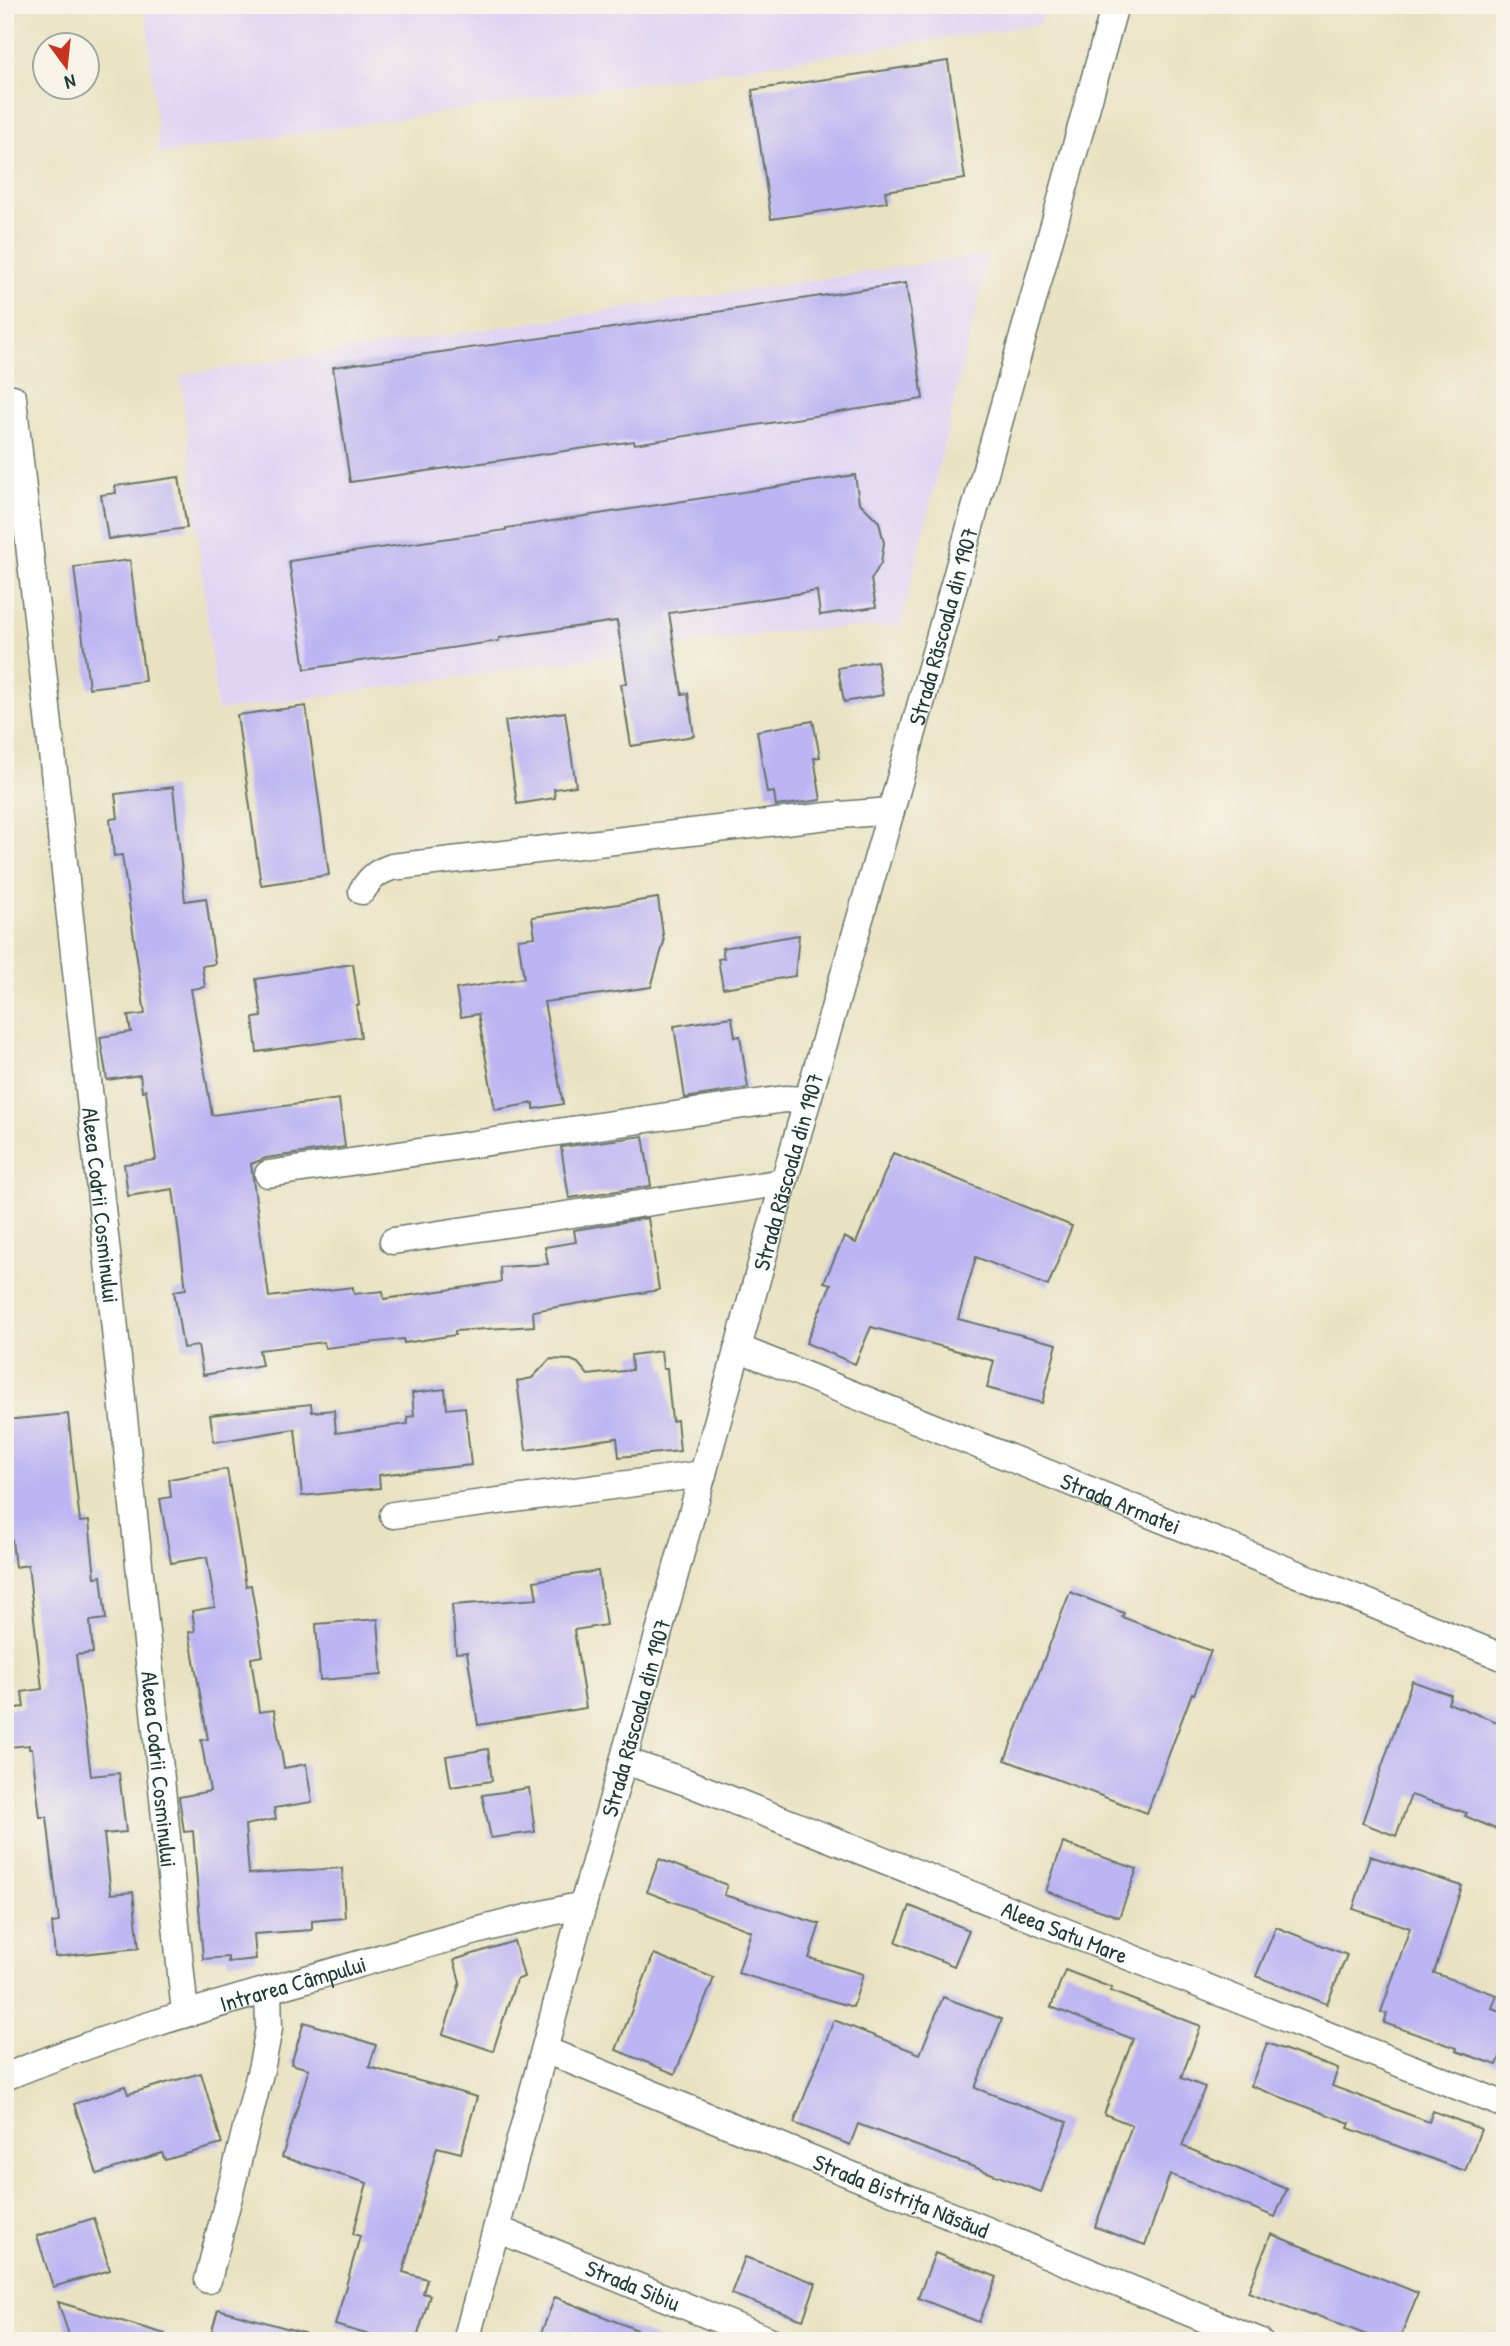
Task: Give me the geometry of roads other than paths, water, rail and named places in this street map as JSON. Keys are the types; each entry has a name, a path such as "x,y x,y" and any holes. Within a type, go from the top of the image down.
{"street":[{"name":"Strada Răscoala din 1907","path":"466,2341 583,1905 783,1182 891,811 1115,5"},
{"name":"Aleea Codrii Cosminului","path":"13,398 110,1281 185,2013"},
{"path":"362,891 378,872 392,867 891,811"},
{"path":"268,1174 785,1098 807,1100"},
{"path":"393,1241 783,1182"},
{"name":"Strada Armatei","path":"738,1348 1505,1658"},
{"path":"393,1515 703,1474"},
{"name":"Aleea Satu Mare","path":"625,1761 712,1792 1505,2105"},
{"name":"Intrarea Câmpului","path":"5,2077 113,2035 185,2013 583,1905"},
{"path":"208,2280 262,2065 269,2028 268,1990"},
{"name":"Strada Bistrița Năsăud","path":"545,2050 1259,2341"},
{"name":"Strada Sibiu","path":"497,2229 771,2341"}]}
